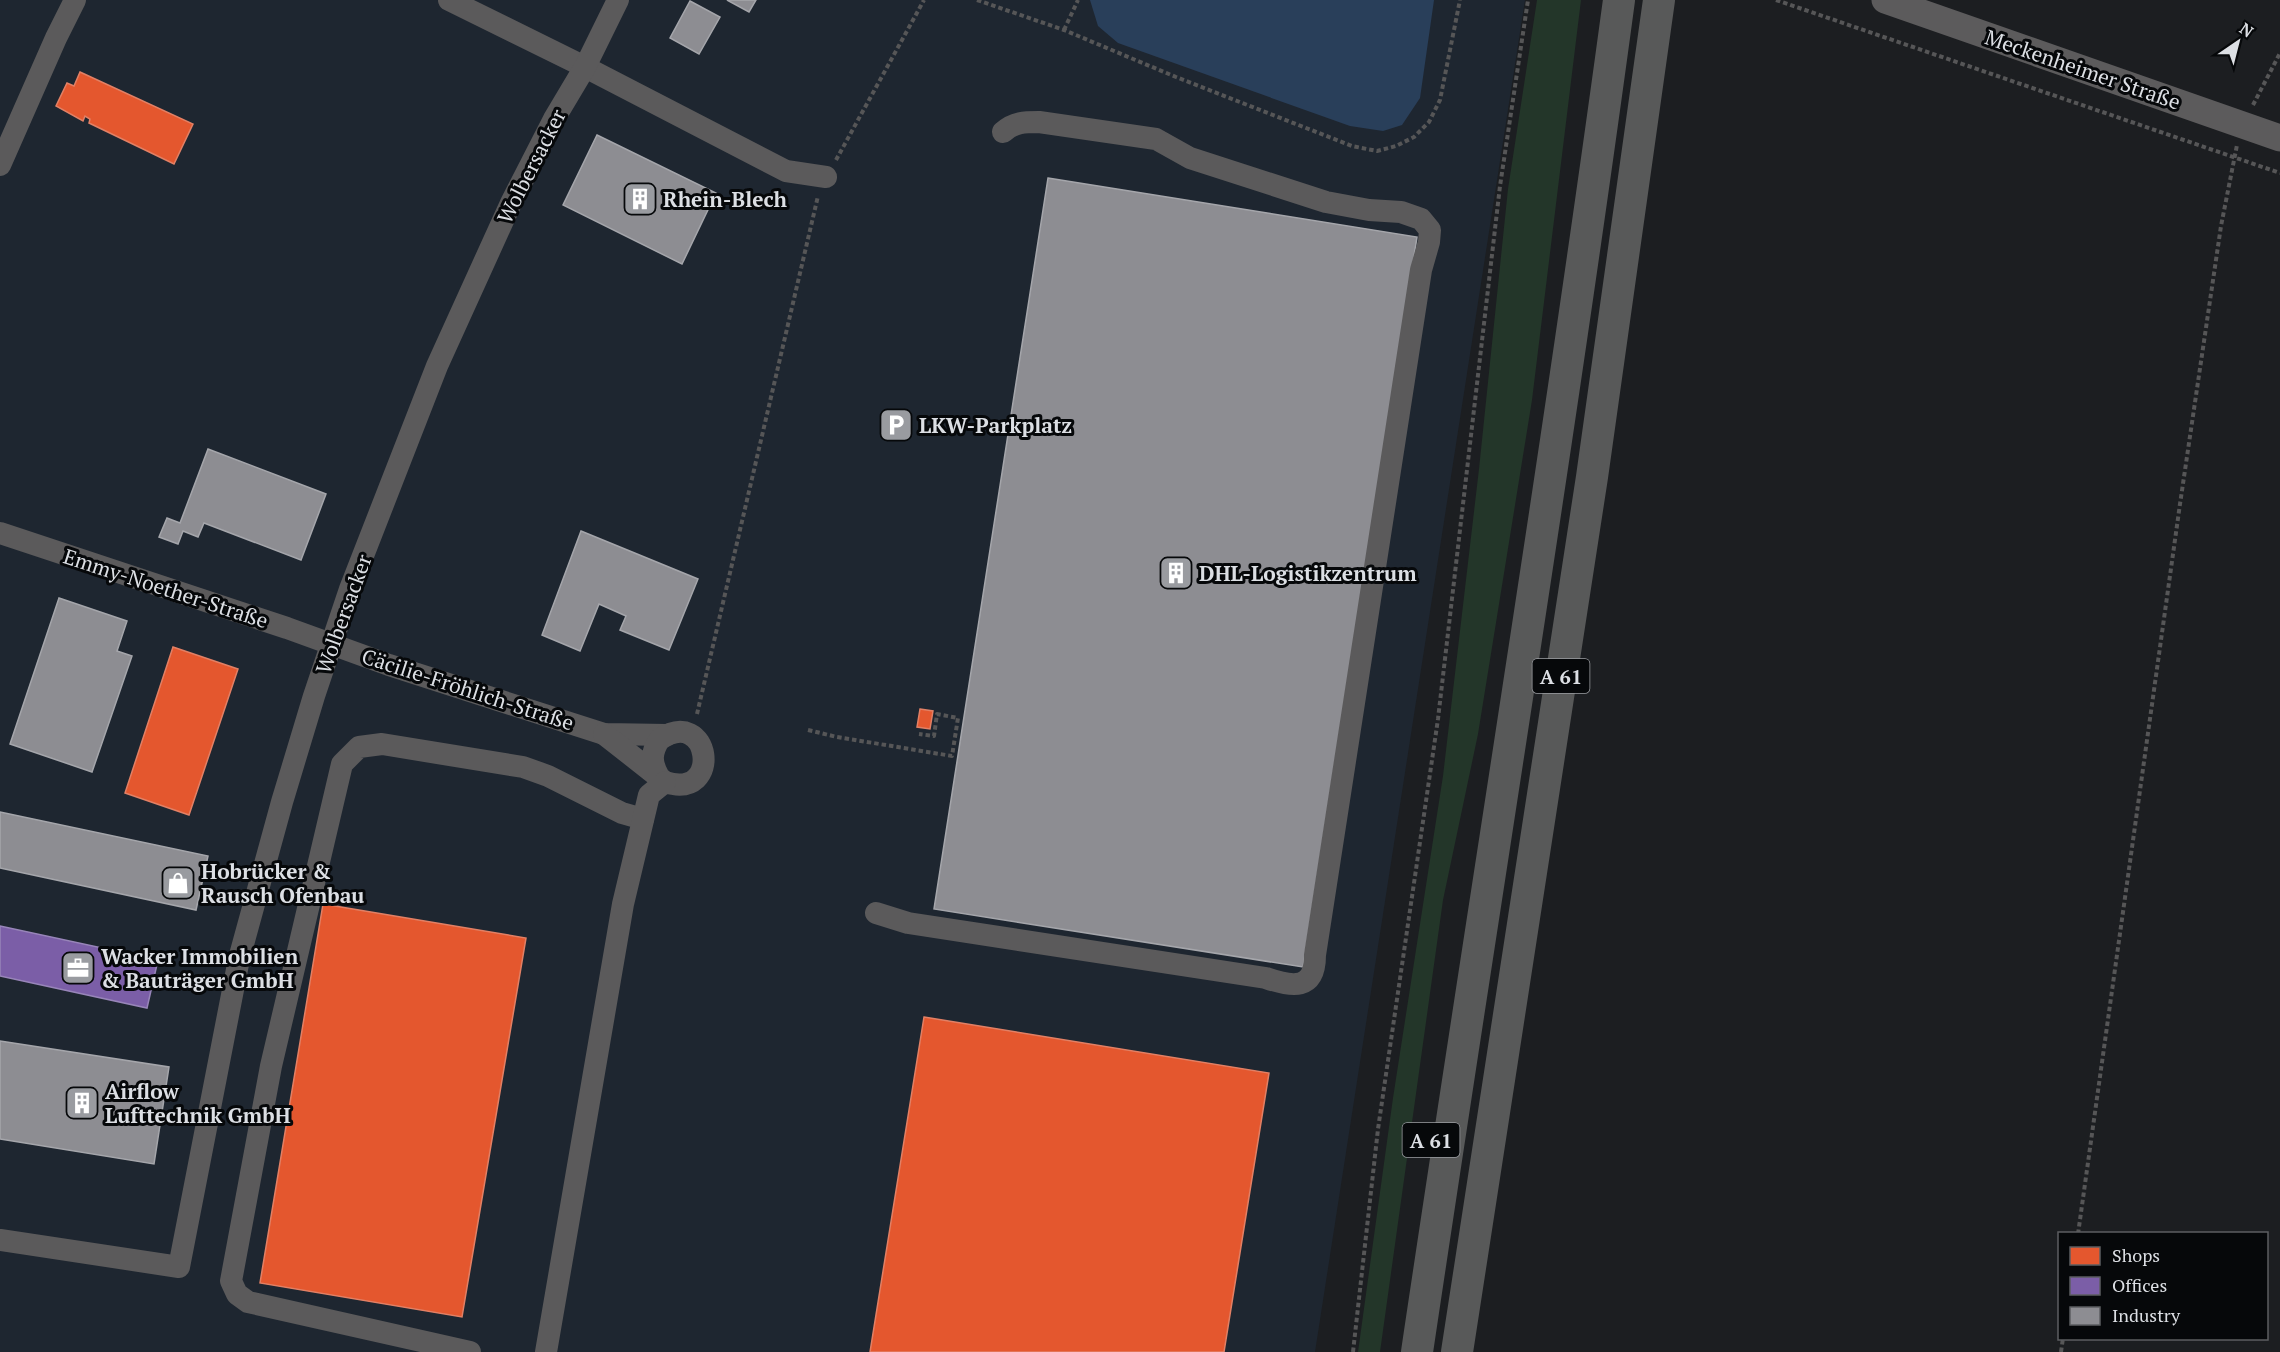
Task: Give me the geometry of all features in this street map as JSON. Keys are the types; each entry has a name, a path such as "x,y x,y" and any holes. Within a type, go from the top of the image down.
{"highway":[{"name":"A 61","path":"1417,1352 1479,932 1554,455 1619,0"},
{"name":"A 61","path":"1457,1352 1592,477 1659,0"},
{"name":"A 61","path":"1397,1352 1450,1017 1479,932"}],"main road":[{"name":"Meckenheimer Straße","path":"1886,0 2280,138"}],"street":[{"path":"0,165 75,0"},
{"path":"449,0 786,171 826,177"},
{"name":"Wolbersacker","path":"0,1240 179,1267 239,959 282,802 350,589 437,366 511,203 554,118 585,67 618,0"},
{"path":"876,913 908,923 1266,978 1295,985 1312,976 1315,966 1356,677 1420,270 1429,242 1430,230 1421,219 1401,212 1369,210 1326,202 1190,158 1156,140 1039,122 1021,122 1010,126 1003,132"},
{"name":"Emmy-Noether-Straße","path":"0,533 331,644"},
{"name":"Cäcilie-Fröhlich-Straße","path":"331,644 604,734 667,735 676,732 694,738"},
{"name":"Cäcilie-Fröhlich-Straße","path":"604,734 661,778"},
{"path":"667,735 659,740 652,758 653,767 661,778 675,785 694,780 700,773 705,756 694,738"},
{"path":"470,1352 248,1302 237,1294 231,1281 271,1065 342,764 359,747 382,744 523,767 548,776 622,813 643,819"},
{"path":"546,1352 623,904 649,795 661,778"}],"path":[{"path":"694,738 697,714 816,201 826,177 924,0"},
{"path":"977,0 1064,30 1352,146 1377,151 1396,146 1414,137 1429,122 1440,100 1461,0"},
{"path":"1064,30 1078,0"},
{"path":"1353,1352 1378,1130 1438,719 1500,186 1528,0"},
{"path":"1776,0 2280,173"},
{"path":"2078,1232 2221,226 2243,125 2280,53"},
{"path":"808,730 952,756 958,718 937,714 934,736 920,734"}],"shaded area":[{"path":"0,0 1525,0 1315,1352 0,1352"}],"green space":[{"path":"1537,0 1581,0 1532,400 1478,734 1443,900 1380,1352 1358,1352 1393,1098 1443,776 1479,469 1508,189"}],"water":[{"path":"1090,0 1434,0 1420,98 1402,125 1383,131 1350,126 1118,43 1098,26"}],"building: Shops":[{"path":"80,72 193,124 174,164 89,123 90,119 85,116 83,121 56,106 67,83 74,86"},
{"path":"173,647 238,669 189,815 125,793"},
{"path":"920,709 933,711 930,729 917,727"},
{"path":"323,904 526,938 462,1317 260,1283"},
{"path":"924,1017 1269,1073 1224,1352 870,1352"}],"building: Offices":[{"name":"Wacker Immobilien & Bauträger GmbH","path":"0,926 158,960 147,1008 0,976"}],"building: Industry":[{"path":"727,0 756,0 749,12"},
{"path":"690,1 720,17 699,54 670,38"},
{"name":"Rhein-Blech","path":"597,135 716,193 682,264 563,205"},
{"name":"DHL-Logistikzentrum","path":"1048,178 1417,237 1303,967 934,909"},
{"path":"208,449 326,494 301,560 204,523 198,537 183,531 178,544 159,537 167,518 180,523"},
{"path":"581,531 698,579 669,650 620,630 626,616 599,604 580,651 542,635"},
{"path":"59,598 127,621 117,651 132,656 92,772 10,744"},
{"path":"0,812 208,856 196,910 0,868"},
{"name":"Airflow Lufttechnik GmbH","path":"0,1041 169,1067 154,1164 0,1139"}],"place":[{"name":"Rhein-Blech","path":"640,199"},
{"name":"LKW-Parkplatz","path":"896,425"},
{"name":"DHL-Logistikzentrum","path":"1176,573"},
{"name":"Hobrücker & Rausch Ofenbau","path":"178,883"},
{"name":"Wacker Immobilien & Bauträger GmbH","path":"78,968"},
{"name":"Airflow Lufttechnik GmbH","path":"82,1103"}]}
